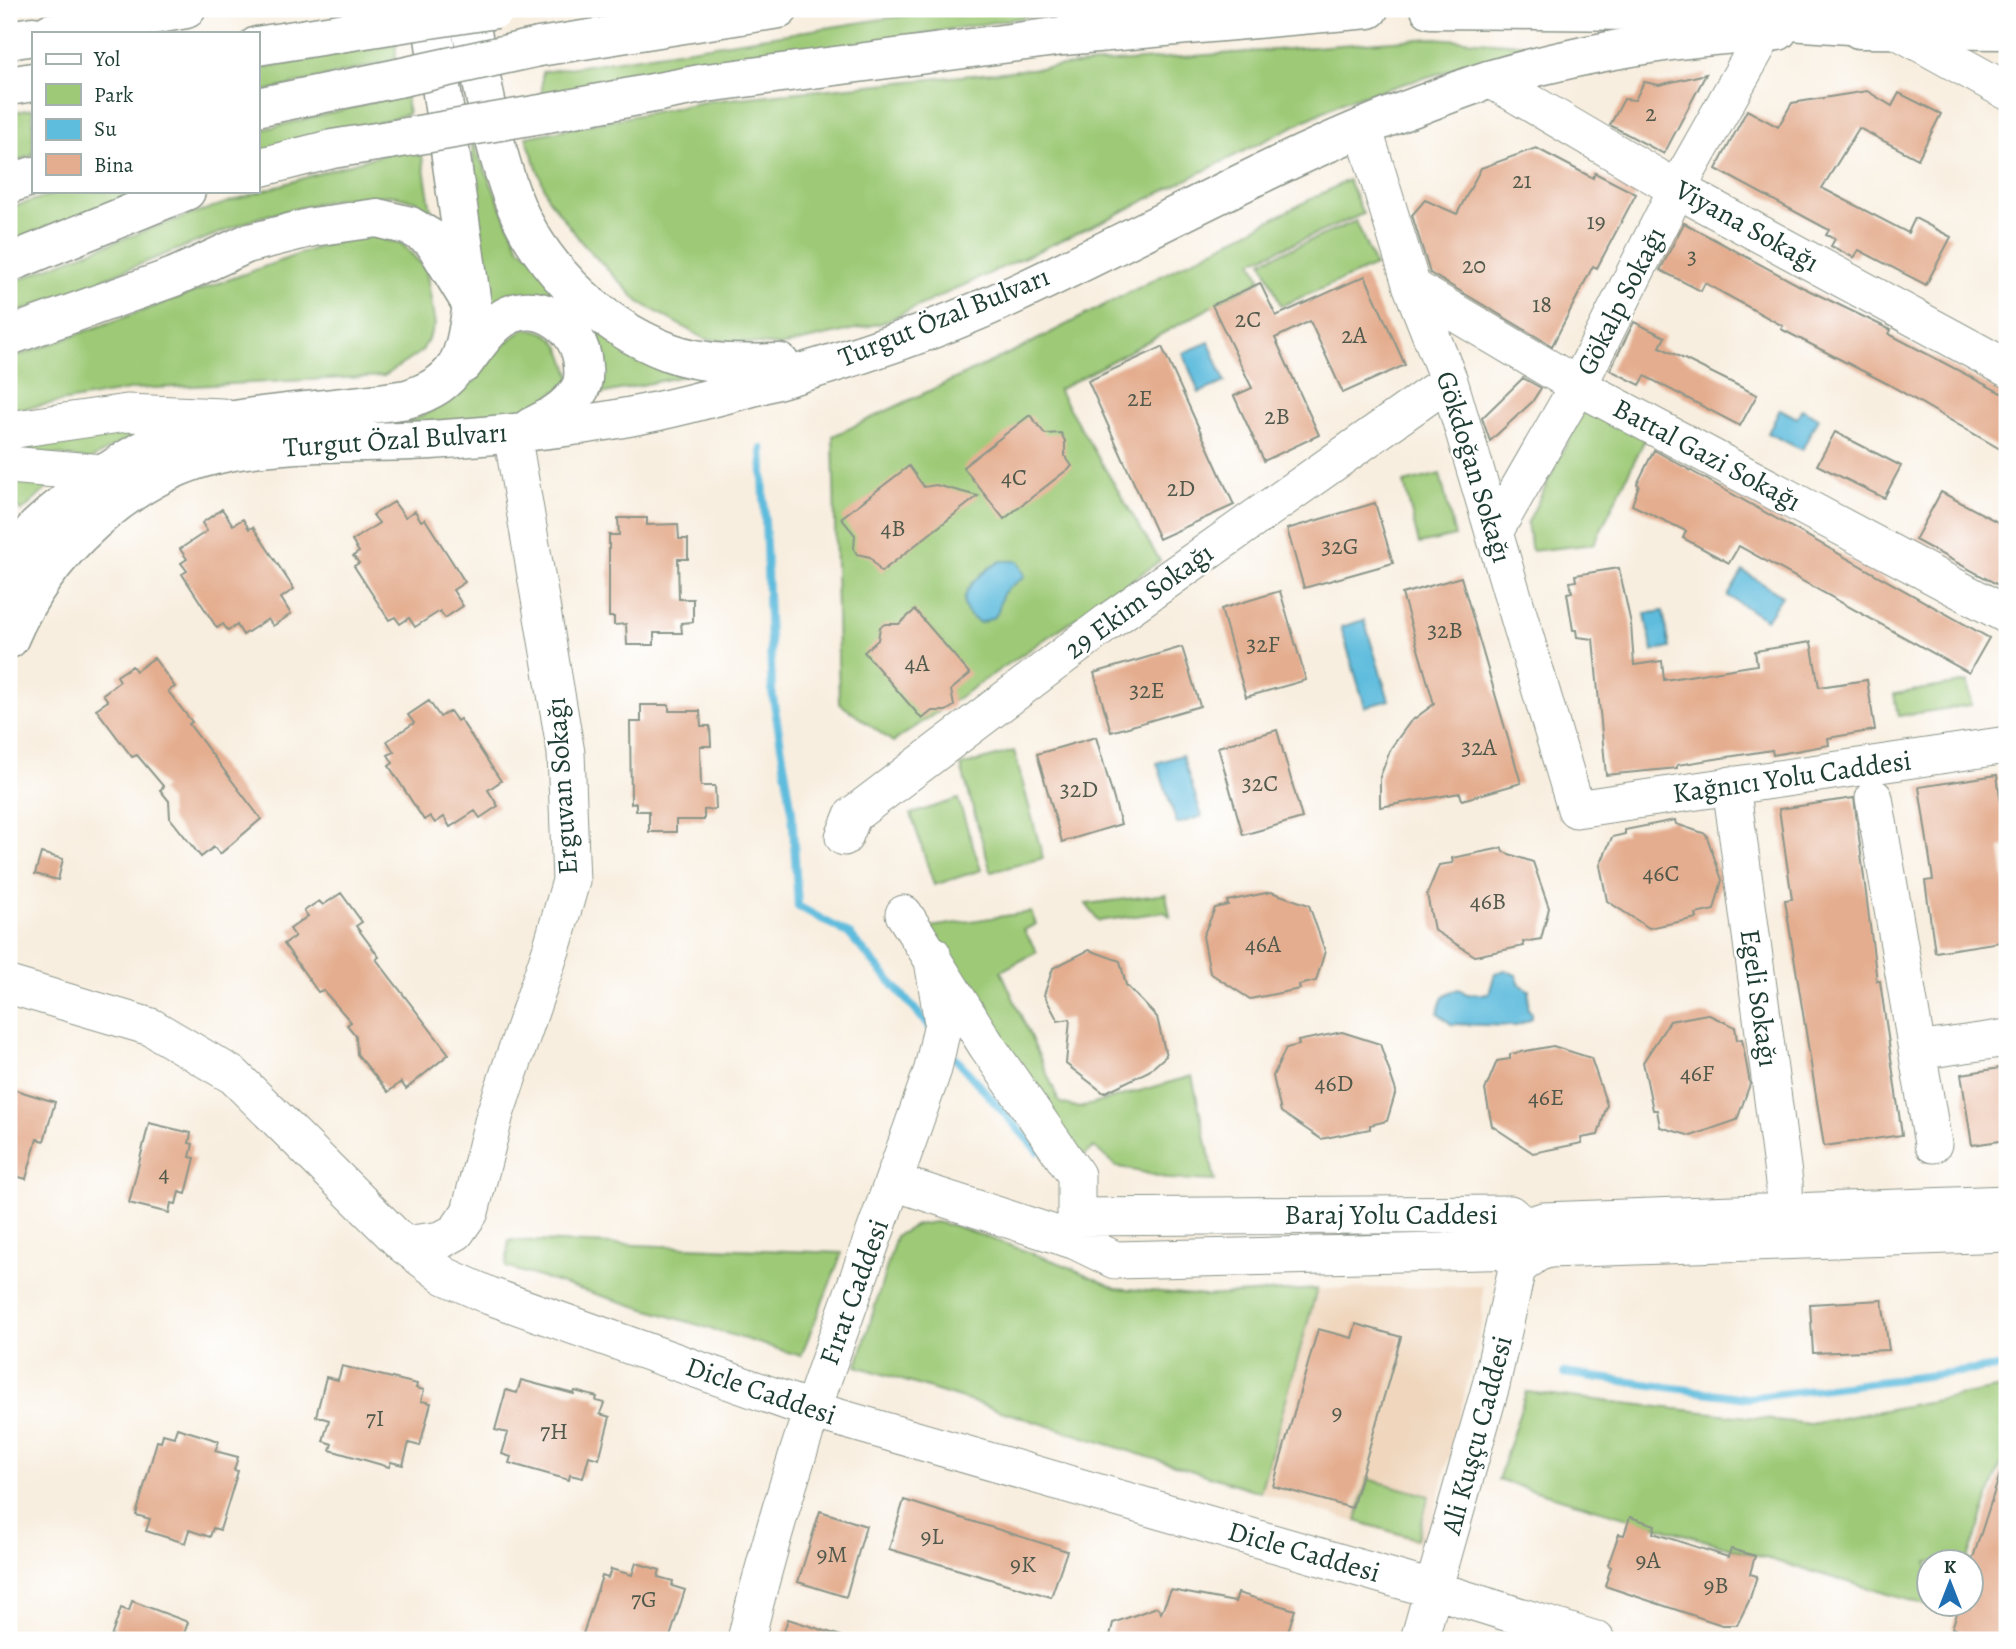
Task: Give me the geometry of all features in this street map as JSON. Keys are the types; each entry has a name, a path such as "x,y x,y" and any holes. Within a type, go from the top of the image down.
{"main road":[{"path":"56,32 186,9"},
{"path":"430,9 472,305 467,341 457,371"},
{"path":"467,9 508,186 531,235 559,276 619,329 671,353 729,365 790,363 855,355"},
{"path":"259,46 496,9"},
{"path":"259,107 539,47 779,9"},
{"path":"259,167 332,149 706,83 1063,36 1369,9"},
{"path":"1430,9 1639,11 1893,28"},
{"name":"Turgut Özal Bulvarı","path":"9,639 23,606 58,555 95,521 153,479 218,454 289,446 589,424 687,405 855,355 1006,298 1160,221 1363,127 1490,79 1608,51 1766,31 1893,28 2007,30"},
{"path":"9,40 32,36"},
{"path":"9,86 32,82"},
{"path":"9,184 32,176"},
{"path":"9,262 184,192"},
{"path":"9,336 174,277 246,244 313,227 377,218 410,226 432,239 472,305"},
{"name":"Turgut Özal Bulvarı","path":"9,566 35,529 107,473 181,432 244,418 407,399 432,391 457,371 499,321 514,313 540,312 559,320 572,331 583,360 580,390 561,412 519,431"}],"street":[{"path":"1893,28 2007,91"},
{"name":"Gökalp Sokağı","path":"1494,532 1578,386 1677,189 1766,31"},
{"name":"Viyana Sokağı","path":"1490,79 1677,189 2007,368"},
{"name":"Gökdoğan Sokağı","path":"1363,127 1412,287 1449,381 1576,809"},
{"name":"Battal Gazi Sokağı","path":"1412,287 1578,386 2007,615"},
{"name":"29 Ekim Sokağı","path":"844,837 853,815 1108,622 1449,381"},
{"path":"9,430 127,413 244,418"},
{"name":"Erguvan Sokağı","path":"404,1245 422,1245 449,1236 456,1232 470,1212 495,1114 551,950 570,881 565,753 519,431"},
{"path":"9,465 153,479"},
{"name":"Kağnıcı Yolu Caddesi","path":"1576,809 2007,746"},
{"name":"Egeli Sokağı","path":"1731,785 1784,1182 1785,1226"},
{"path":"1874,799 1933,1144"},
{"path":"904,914 932,954 987,1046 1076,1175 1076,1229"},
{"name":"Fırat Caddesi","path":"746,1640 766,1552 812,1410 894,1182 939,1041 932,954"},
{"name":"Dicle Caddesi","path":"9,985 152,1027 234,1076 404,1245 445,1276 490,1296 812,1410 1435,1590 1596,1640"},
{"path":"1917,1051 2007,1038"},
{"name":"Baraj Yolu Caddesi","path":"894,1182 1076,1229 1510,1214 1521,1248"},
{"name":"Baraj Yolu Caddesi","path":"1785,1226 2007,1204"},
{"name":"Baraj Yolu Caddesi","path":"1521,1248 1543,1221 2007,1233"},
{"name":"Ali Kuşçu Caddesi","path":"1419,1640 1494,1372 1521,1248"}],"shaded area":[{"path":"1483,1286 1482,1323 1427,1545 1260,1492 1317,1289"}],"green space":[{"path":"947,9 1073,9 542,98 542,72"},
{"path":"1432,38 1538,45 1344,101 1114,216 882,323 780,346 705,339 639,302 583,244 548,198 526,137 709,101 1061,66"},
{"path":"396,44 396,60 259,93 259,69"},
{"path":"406,94 408,114 259,157 259,131"},
{"path":"32,109 32,155 9,164 9,113"},
{"path":"471,138 519,247 711,370 596,395 591,341 489,311"},
{"path":"420,144 432,217 418,202 394,195 337,199 260,217 9,316 9,284 59,263 212,207"},
{"path":"1348,180 1363,214 1252,261 1261,280 1058,390 1160,561 893,742 839,703 833,436 1023,347"},
{"path":"60,192 145,192 9,243 9,208"},
{"path":"1356,221 1375,266 1281,306 1262,261"},
{"path":"363,234 402,244 426,269 435,325 422,351 384,376 134,389 9,411 9,359 316,248"},
{"path":"524,329 545,333 558,344 572,381 513,421 406,423 458,394"},
{"path":"1586,404 1647,435 1594,544 1532,551 1527,524"},
{"path":"149,426 90,460 9,447"},
{"path":"1440,474 1455,536 1419,544 1404,483"},
{"path":"9,477 52,484 21,512 9,495"},
{"path":"1968,682 1971,705 1898,716 1894,694"},
{"path":"1014,751 1043,858 991,872 961,766"},
{"path":"958,799 981,870 934,885 911,814"},
{"path":"1166,894 1170,916 1164,912 1099,921 1086,904"},
{"path":"1031,912 1036,924 1024,930 1037,952 1001,971 1060,1103 1079,1108 1192,1076 1215,1181 1170,1179 1116,1166 1094,1147 1077,1161 930,927"},
{"path":"935,1222 955,1226 1062,1264 1116,1288 1205,1296 1317,1289 1260,1492 857,1366 896,1236 916,1225"},
{"path":"509,1240 842,1253 801,1356 506,1267"},
{"path":"2007,1387 2007,1445 1971,1548 1914,1548 1914,1601 1498,1480 1526,1392 1810,1424"},
{"path":"1368,1479 1429,1496 1417,1539 1356,1521"}],"water":[{"path":"1209,342 1225,382 1199,393 1183,353"},
{"path":"1780,409 1797,418 1802,409 1818,418 1802,450 1768,433"},
{"path":"1001,561 1018,561 1025,576 1005,591 996,615 980,623 969,615 965,607 968,589 983,573"},
{"path":"1743,571 1782,596 1766,620 1728,596"},
{"path":"1663,611 1670,648 1653,651 1645,614"},
{"path":"1364,620 1389,700 1365,707 1341,627"},
{"path":"1182,755 1202,816 1177,824 1157,763"},
{"path":"1505,970 1516,975 1520,985 1529,990 1528,1009 1532,1013 1532,1019 1516,1026 1451,1024 1438,1013 1444,996 1459,989 1467,994 1489,994 1495,973"}],"building":[{"path":"1706,74 1664,154 1610,125 1624,99 1635,100 1644,82 1659,85"},
{"path":"1867,91 1892,106 1899,93 1941,114 1918,159 1859,128 1822,188 1908,233 1915,218 1951,237 1926,285 1859,250 1854,258 1831,246 1835,239 1826,235 1829,230 1716,169 1747,110 1778,127 1792,103"},
{"path":"1536,148 1593,178 1595,173 1636,194 1597,268 1593,266 1552,346 1430,273 1412,215 1425,200 1457,214 1481,168"},
{"path":"1684,223 1802,287 1891,330 1889,334 2007,396 2007,453 1888,384 1781,329 1783,326 1705,283 1701,291 1660,270"},
{"path":"1365,276 1405,365 1343,393 1310,321 1275,338 1319,435 1264,461 1234,396 1252,388 1212,305 1260,283 1276,316"},
{"path":"1634,322 1665,337 1660,347 1757,395 1740,426 1645,376 1640,385 1610,370"},
{"path":"1162,347 1234,505 1159,539 1088,381"},
{"path":"1523,378 1541,388 1532,402 1490,441 1482,418"},
{"path":"1030,415 1045,434 1061,433 1065,441 1065,456 1072,466 1004,519 963,467"},
{"path":"1835,432 1901,466 1884,498 1817,465"},
{"path":"1654,450 1989,638 1969,673 1739,546 1729,563 1683,538 1686,531 1632,505 1639,485 1637,484"},
{"path":"909,466 924,487 936,485 978,496 881,572 870,557 857,554 854,549 855,535 841,518"},
{"path":"1941,492 2007,527 2007,572 2000,586 1915,540"},
{"path":"394,502 405,517 415,511 421,521 425,519 465,582 453,590 463,606 445,618 440,611 415,627 409,618 400,624 395,617 389,620 354,566 359,563 353,556 359,552 352,541 379,523 373,515"},
{"path":"1375,503 1393,563 1304,588 1287,529"},
{"path":"222,509 233,525 243,519 249,529 253,527 294,589 281,598 291,614 273,626 268,619 243,635 237,625 228,631 223,624 217,628 182,574 187,571 181,563 187,559 180,549 207,531 202,523"},
{"path":"618,518 647,518 647,525 678,524 679,539 688,539 688,559 678,559 679,599 693,599 693,622 681,623 682,633 654,633 654,645 627,645 626,624 614,625 614,617 609,617 609,535 619,535"},
{"path":"1619,568 1631,624 1634,665 1662,661 1664,680 1757,665 1755,651 1811,642 1819,687 1867,680 1875,730 1828,738 1829,745 1773,755 1772,750 1677,765 1677,768 1606,775 1593,639 1577,637 1576,630 1573,630 1567,593 1572,592 1570,582 1576,581 1575,575"},
{"path":"1461,577 1521,783 1462,800 1460,793 1380,807 1380,777 1391,748 1410,722 1434,704 1402,594"},
{"path":"1280,591 1306,680 1246,697 1221,609"},
{"path":"915,610 970,674 951,690 954,706 946,711 932,711 922,719 864,652 878,640 880,627 885,624 899,624"},
{"path":"1182,647 1200,706 1111,732 1094,673"},
{"path":"154,658 175,687 168,691 192,722 189,724 261,819 220,854 214,847 201,857 170,818 169,801 160,790 164,787 137,755 132,757 96,709 108,701 103,694 120,681 117,676 132,666 136,671"},
{"path":"429,701 440,717 450,711 457,721 460,719 501,781 488,790 498,806 480,818 475,811 450,827 444,817 435,823 430,816 424,820 389,766 393,763 388,755 394,752 387,741 414,723 408,715"},
{"path":"641,705 669,705 669,711 700,711 701,726 710,726 711,746 700,746 701,786 715,786 716,809 704,810 704,820 676,820 676,832 649,832 649,811 636,811 636,803 631,804 630,722 641,722"},
{"path":"1277,730 1302,818 1243,835 1218,747"},
{"path":"1096,737 1121,824 1062,842 1037,754"},
{"path":"1997,775 2007,845 2000,848 2007,900 2007,941 1935,952 1925,881 1933,880 1919,787"},
{"path":"1854,798 1877,981 1880,981 1902,1135 1824,1146 1785,900 1792,899 1779,809"},
{"path":"1675,820 1676,824 1706,834 1722,880 1714,910 1696,914 1697,918 1649,928 1607,901 1600,865 1612,837 1625,834 1625,830"},
{"path":"1502,848 1503,852 1533,862 1549,908 1541,939 1523,942 1524,946 1475,956 1434,930 1427,894 1439,865 1453,863 1452,858"},
{"path":"41,853 63,859 58,880 35,874"},
{"path":"1271,892 1309,905 1325,951 1316,981 1299,985 1300,989 1250,999 1210,973 1203,936 1215,908 1228,905 1227,901"},
{"path":"341,893 362,922 356,926 379,957 376,959 449,1054 406,1089 401,1082 388,1092 357,1054 356,1036 347,1025 351,1022 323,990 318,992 284,944 295,936 290,929 308,916 304,911 319,901 323,905"},
{"path":"1089,950 1120,961 1126,985 1157,1017 1166,1056 1149,1071 1104,1093 1066,1064 1070,1019 1058,1021 1044,995 1053,968"},
{"path":"1707,1014 1735,1027 1737,1040 1742,1039 1750,1084 1737,1120 1691,1136 1660,1127 1657,1110 1653,1110 1643,1062 1670,1021"},
{"path":"1342,1032 1380,1044 1396,1091 1387,1121 1370,1125 1370,1129 1321,1139 1281,1112 1273,1076 1286,1048 1299,1045 1298,1041"},
{"path":"1553,1046 1591,1058 1607,1105 1598,1135 1581,1138 1582,1143 1533,1153 1492,1126 1485,1090 1497,1061 1510,1059 1510,1054"},
{"path":"2007,1067 2007,1140 1972,1145 1961,1074"},
{"path":"9,1088 55,1102 44,1141 37,1139 26,1179 9,1174"},
{"path":"149,1123 191,1133 189,1143 193,1144 190,1157 195,1158 186,1194 179,1192 176,1204 171,1203 169,1213 129,1203"},
{"path":"1882,1300 1889,1350 1813,1353 1810,1304"},
{"path":"1356,1324 1401,1337 1352,1508 1273,1486 1318,1329 1352,1338"},
{"path":"342,1366 417,1384 416,1388 424,1390 421,1401 431,1403 420,1446 409,1443 403,1465 391,1462 389,1467 330,1450 332,1444 323,1441 329,1420 316,1416 326,1377 338,1380"},
{"path":"521,1380 597,1397 596,1401 604,1403 600,1414 610,1417 599,1459 589,1456 583,1478 570,1475 569,1480 509,1463 511,1457 502,1454 508,1433 495,1430 506,1390 517,1393"},
{"path":"177,1428 219,1441 215,1451 238,1457 234,1470 238,1471 220,1530 213,1528 210,1537 189,1530 185,1543 146,1531 150,1519 136,1515 157,1441 161,1442 163,1434 174,1437"},
{"path":"2003,1465 2007,1466 2007,1640 1971,1640 1973,1635 1952,1628 1955,1618 1984,1618 1984,1548 1976,1548"},
{"path":"904,1500 1067,1551 1051,1597 889,1549"},
{"path":"820,1511 866,1526 846,1597 798,1582"},
{"path":"1630,1517 1655,1525 1653,1533 1728,1557 1731,1549 1755,1556 1750,1574 1757,1576 1737,1625 1722,1625 1605,1586 1611,1567 1608,1565 1619,1534 1624,1535"},
{"path":"636,1563 660,1570 658,1577 673,1581 672,1586 685,1590 669,1640 586,1640 588,1636 583,1634 602,1576 608,1578 611,1569 632,1575"},
{"path":"1171,1590 1235,1602 1238,1593 1295,1610 1285,1640 1109,1640 1113,1623 1157,1607 1161,1613"},
{"path":"132,1601 188,1622 182,1640 110,1640 121,1608 129,1611"},
{"path":"788,1619 841,1636 841,1640 781,1640"}],"waterway":[{"path":"762,449 772,691 792,811 798,906 849,934 930,1027"},
{"path":"949,1051 1038,1151"},
{"path":"1564,1373 1747,1398 2007,1366"}]}
